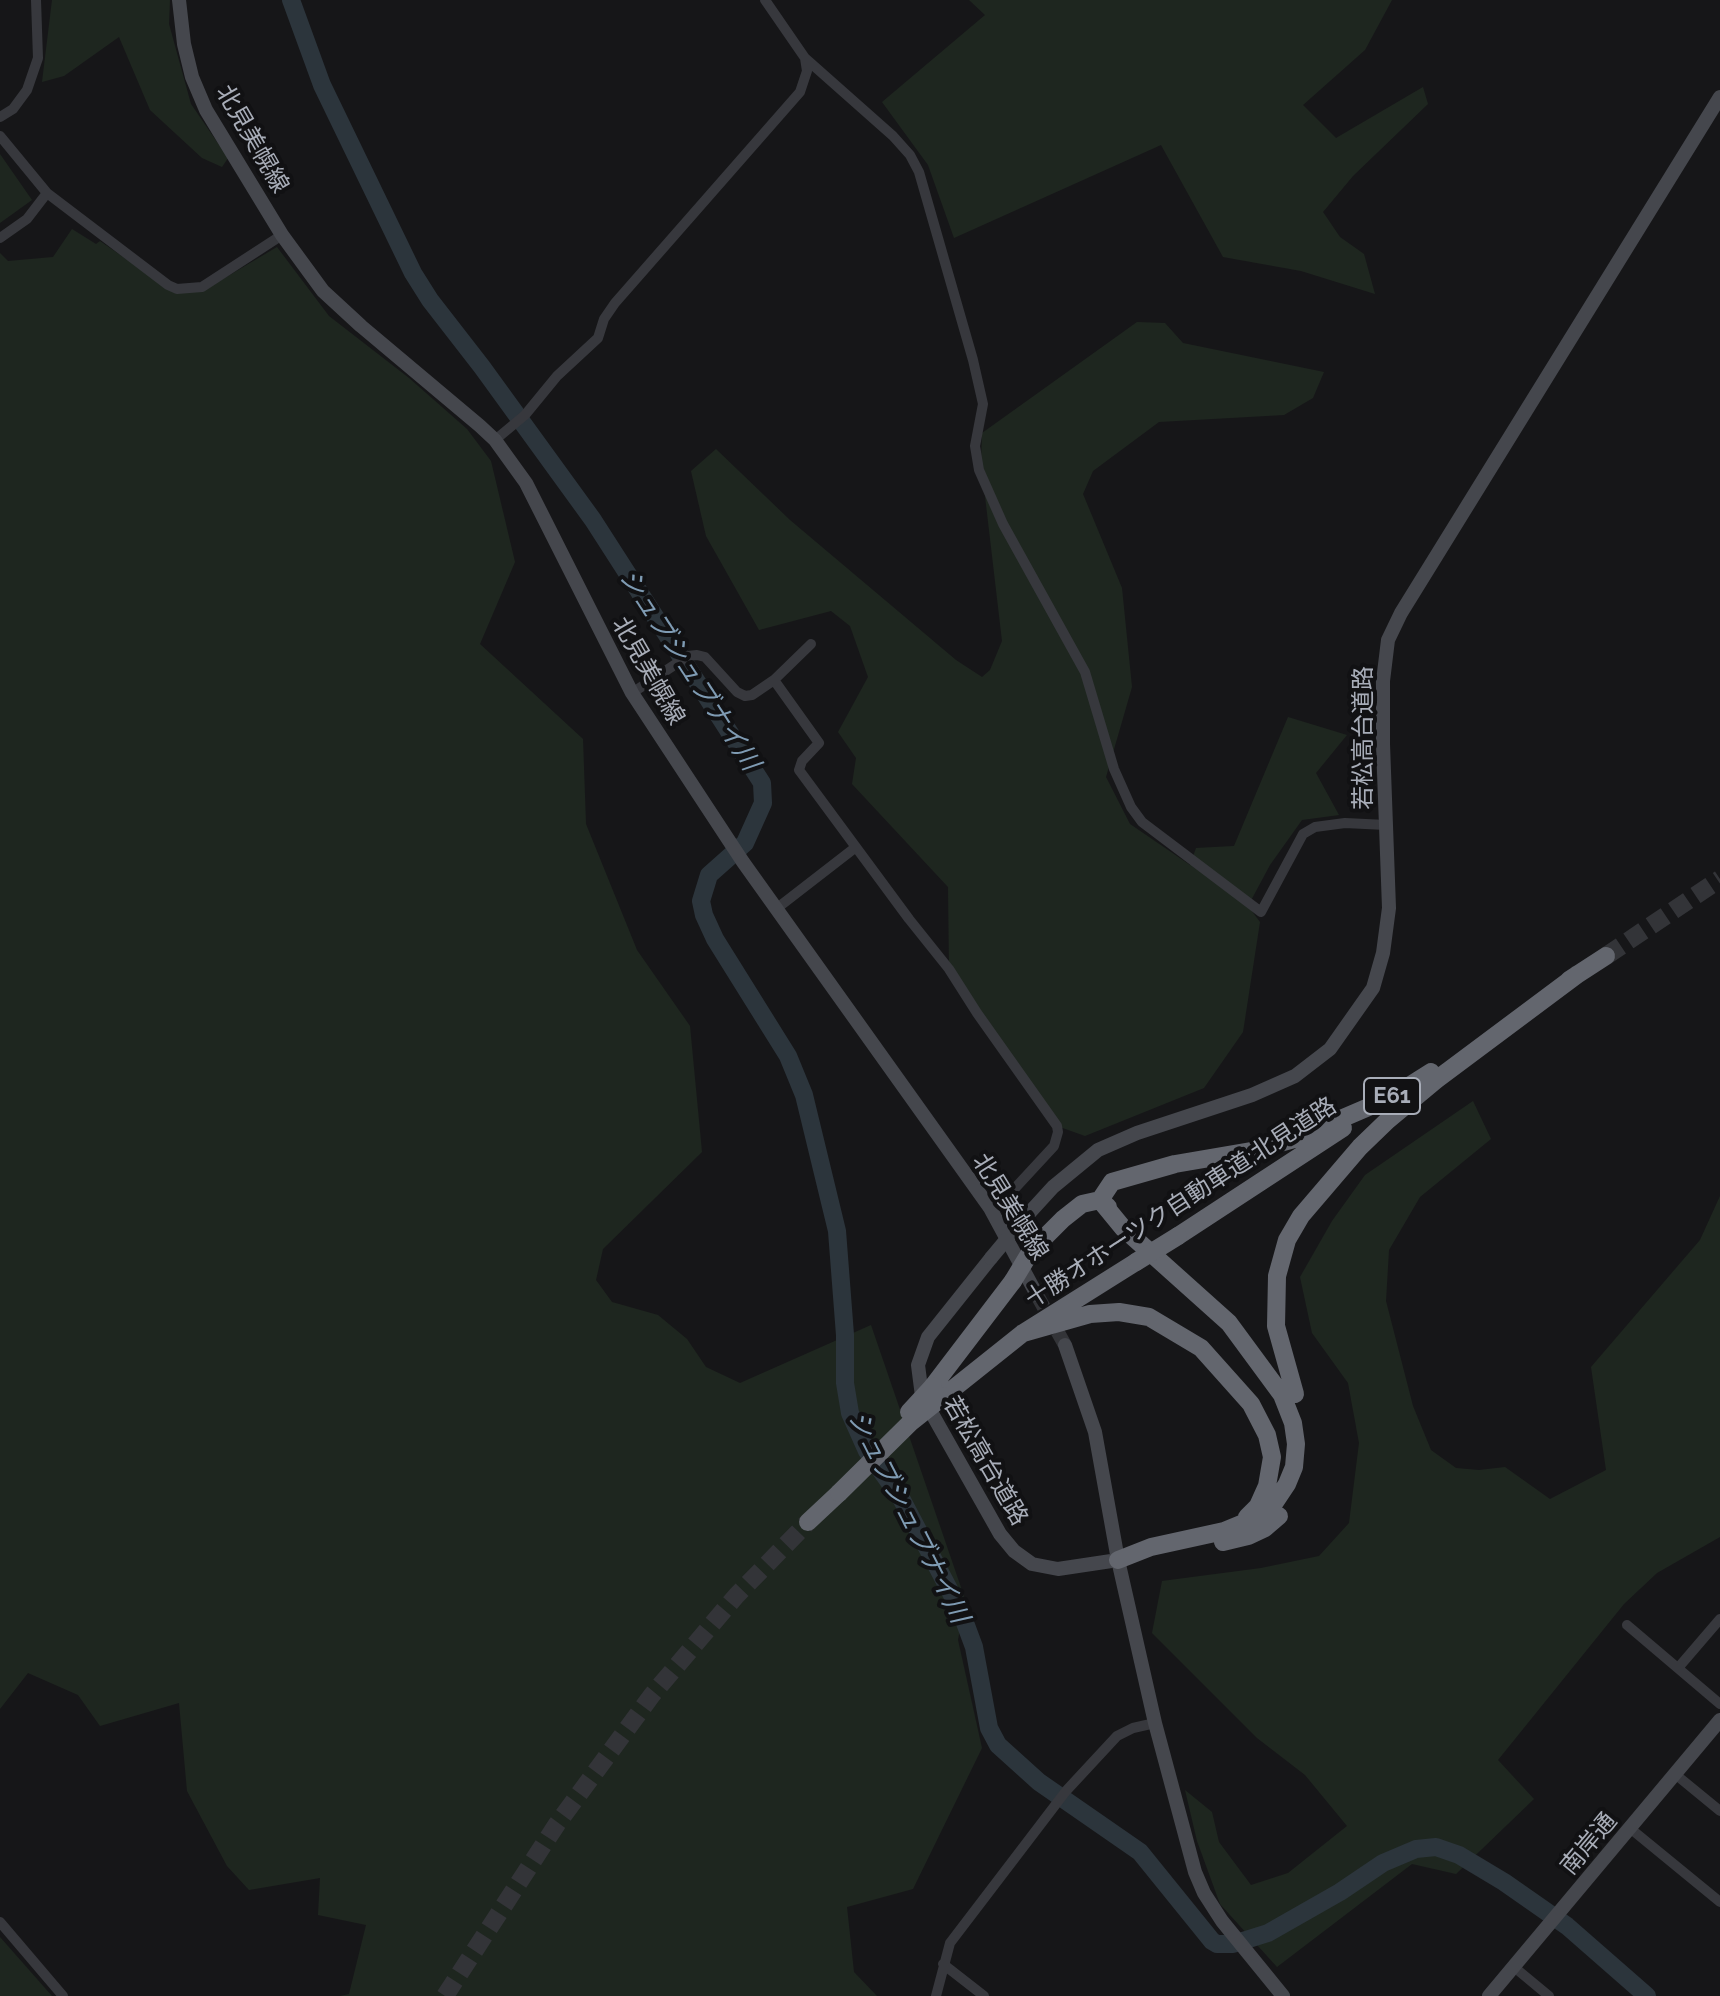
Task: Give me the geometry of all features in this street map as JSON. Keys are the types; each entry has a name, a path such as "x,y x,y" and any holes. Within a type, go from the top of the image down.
{"highway":[{"name":"十勝オホーツク自動車道;北見道路","path":"813,1517 939,1391 1023,1333 1178,1236 1606,956"},
{"path":"1118,1560 1155,1559 1248,1536 1265,1528 1283,1513 1300,1486 1308,1452 1306,1429 1276,1326 1277,1276 1287,1240 1301,1216 1360,1147 1388,1120 1436,1080 1578,974"},
{"path":"939,1391 1031,1251 1082,1204 1100,1200 1112,1182 1175,1164 1251,1151 1294,1139 1392,1097"},
{"path":"1100,1200 1183,1267 1240,1321 1295,1394"},
{"path":"1100,1200 1123,1228 1229,1323 1282,1395 1293,1423 1296,1444 1294,1467 1287,1484 1273,1505 1258,1517 1205,1536 1151,1547 1118,1560"},
{"path":"1023,1333 1090,1314 1119,1312 1149,1317 1201,1348 1251,1404 1267,1435 1272,1457 1267,1486 1258,1506 1239,1525"}],"main road":[{"name":"北見美幌線","path":"179,0 184,44 206,110 282,235 323,291 495,440 526,483 632,693 743,862 992,1213 1037,1295"},
{"name":"若松高台道路","path":"1118,1560 1058,1569 1032,1564 1014,1551 1000,1534 922,1396 918,1365 928,1337 1021,1222 1053,1187 1098,1150 1137,1133 1252,1095 1295,1076 1330,1049 1373,988 1383,953 1389,908 1383,681 1388,640 1401,613 1720,97"},
{"path":"1065,1345 1095,1432 1118,1560 1155,1723 1195,1872 1222,1921 1283,1996"},
{"name":"南岸通","path":"1489,1996 1720,1720"}],"street":[{"path":"0,117 13,109 27,90 38,58 36,0"},
{"path":"765,0 805,58 893,136 910,155 919,172 983,404 975,446 979,470 1003,524 1085,672 1114,769 1131,807 1142,822 1261,912 1303,834 1315,827 1345,823 1386,825"},
{"path":"495,440 525,415 557,376 598,338 604,319 615,303 800,92 807,71 805,58"},
{"path":"0,136 47,193 177,289 202,287 282,235"},
{"path":"0,238 27,219 47,193"},
{"path":"632,693 674,664 697,655 705,657 737,692 752,695 774,680 811,644"},
{"path":"774,680 819,743 802,761 799,770 949,969 1057,1126 1054,1146 992,1213"},
{"path":"776,909 856,847"},
{"path":"1678,1668 1720,1619"},
{"path":"1627,1625 1720,1704"},
{"path":"936,1996 950,1943 1066,1791 1117,1736 1155,1723"},
{"path":"1675,1774 1720,1811"},
{"path":"1631,1829 1720,1902"},
{"path":"0,1922 63,1996"},
{"path":"943,1964 984,1996"},
{"path":"1514,1967 1549,1996"}],"shaded area":[{"path":"52,0 170,0 169,24 191,104 228,158 222,167 202,158 150,110 119,37 64,76 42,82"},
{"path":"969,0 1392,0 1365,50 1303,105 1336,138 1423,87 1428,104 1353,176 1323,212 1340,237 1364,254 1375,294 1301,271 1223,257 1161,145 954,238 928,165 882,102 985,15"},
{"path":"0,154 32,200 0,223"},
{"path":"72,229 96,244 100,241 174,292 201,292 277,247 329,316 409,378 467,429 491,461 515,562 480,644 583,739 586,824 637,950 690,1026 702,1152 603,1249 596,1280 612,1302 658,1315 687,1339 706,1367 740,1383 871,1325 965,1599 958,1640 982,1748 913,1889 847,1907 854,1972 877,1996 340,1996 349,1994 366,1925 318,1915 320,1878 249,1890 227,1866 187,1791 179,1703 100,1726 78,1695 28,1673 0,1709 0,253 8,261 53,257"},
{"path":"1137,322 1165,323 1183,343 1324,372 1313,398 1284,415 1159,422 1093,471 1083,494 1122,588 1132,687 1106,777 1130,824 1190,865 1196,848 1234,846 1288,717 1347,735 1316,773 1339,815 1302,820 1270,865 1248,906 1260,922 1243,1032 1204,1088 1085,1136 1057,1126 949,969 948,887 852,784 856,758 838,732 868,677 850,626 831,611 759,630 706,536 691,471 716,449 790,520 956,660 982,677 990,670 1002,641 981,462 982,433"},
{"path":"1473,1101 1491,1139 1420,1197 1389,1250 1386,1301 1413,1406 1431,1450 1456,1468 1479,1470 1505,1467 1550,1499 1606,1470 1591,1367 1700,1240 1720,1196 1720,1537 1657,1573 1624,1604 1498,1760 1534,1799 1456,1874 1412,1864 1277,1967 1220,1904 1197,1841 1185,1790 1212,1812 1219,1842 1251,1885 1288,1873 1347,1826 1305,1775 1257,1738 1152,1633 1162,1581 1261,1568 1319,1556 1349,1523 1359,1443 1348,1383 1312,1333 1300,1277 1332,1221 1365,1175"},
{"path":"0,1937 52,1996 0,1996"}],"waterway":[{"name":"シュブシュブナイ川","path":"291,0 322,85 413,273 593,520 762,783 763,803 745,843 709,875 701,901 704,915 715,939 788,1056 804,1095 837,1231 845,1335 845,1383 850,1413 867,1451 902,1500 961,1612 974,1647 989,1728 998,1745 1039,1782 1140,1852 1217,1944 1233,1944 1268,1933 1340,1892 1383,1863 1416,1849 1436,1847 1459,1855 1504,1882 1567,1926 1647,1996"}],"tunnel":[{"path":"1606,956 1720,879"},
{"path":"1037,1295 1065,1345"},
{"path":"445,1996 557,1824 652,1695 736,1596 808,1522"}]}
